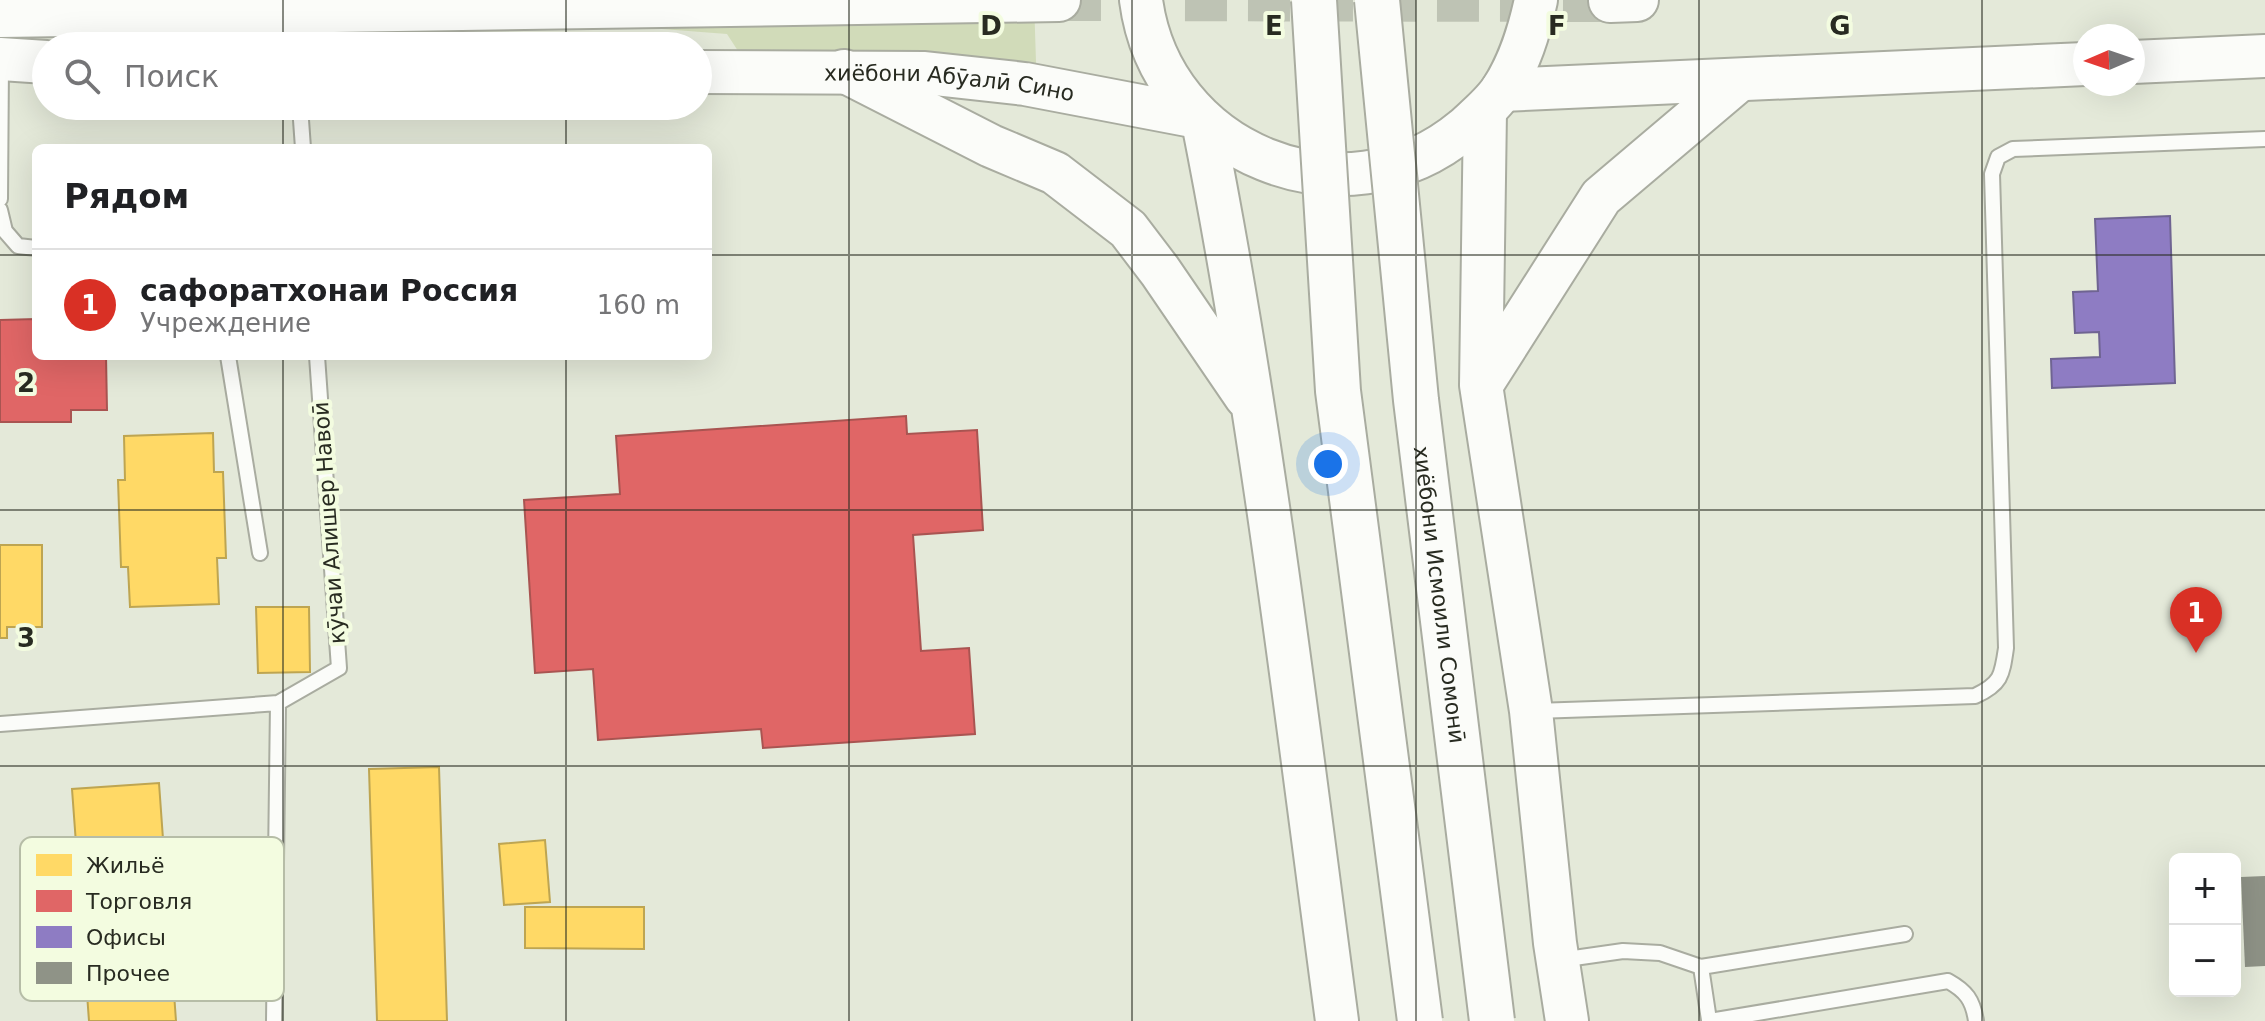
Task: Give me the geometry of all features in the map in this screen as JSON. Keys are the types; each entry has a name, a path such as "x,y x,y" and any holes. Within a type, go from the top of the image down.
{"highway":[{"path":"1314,0 1338,391 1420,1021"},
{"name":"хиёбони Исмоили Сомонӣ","path":"1377,0 1416,400 1492,1021"}],"main road":[{"path":"0,16 1059,0"},
{"path":"1141,0 1144,27 1165,75 1200,120 1246,153 1295,170 1347,175 1398,166 1445,144 1493,100 1526,43 1536,0"},
{"path":"1610,1 1637,0"},
{"path":"2145,61 2265,56"},
{"path":"0,59 32,61"},
{"path":"1493,100 1738,81 2073,65"},
{"path":"844,71 991,146 1055,173 1128,229 1254,408"},
{"name":"хиёбони Абӯалӣ Сино","path":"712,72 925,73 1025,84 1200,120"},
{"path":"1481,385 1601,197 1738,81"},
{"path":"1493,100 1481,385 1531,711 1567,1021"},
{"path":"1200,120 1230,258 1254,408 1337,1021"}],"lane":[{"path":"0,59 0,199"},
{"path":"301,120 303,144"},
{"path":"1531,711 1975,696 1992,688 2003,674 2006,648 1992,174 1998,157 2013,149 2265,139"},
{"path":"0,210 5,231 18,246 32,248"},
{"path":"229,360 260,553"},
{"name":"кӯчаи Алишер Навоӣ","path":"0,724 278,703 339,668 317,360"},
{"path":"276,837 278,703"},
{"path":"1558,961 1623,951 1660,953 1701,967 1905,934"},
{"path":"1701,967 1710,1021 1948,981 1965,990 1974,1005 1976,1021"},
{"path":"274,1001 274,1021"}],"green space":[{"path":"1034,0 1037,93 762,88 727,34 662,29 654,5"}],"building: Жильё":[{"path":"213,433 214,472 223,472 226,558 217,558 219,604 130,607 128,567 121,567 118,480 125,480 124,436"},
{"path":"0,545 42,545 42,627 7,627 7,638 0,638"},
{"path":"256,607 309,607 310,672 258,673"},
{"path":"439,767 447,1021 377,1021 369,769"},
{"path":"159,783 163,837 76,837 72,789"},
{"path":"545,840 550,902 504,905 499,844"},
{"path":"525,907 644,907 644,949 525,948"},
{"path":"88,1001 175,1001 176,1021 89,1021"}],"building: Торговля":[{"path":"32,319 32,360 106,360 107,410 71,410 71,422 0,422 0,320"},
{"path":"906,416 907,434 977,430 983,530 913,535 921,651 969,648 975,734 763,748 761,729 598,740 593,669 535,673 524,500 620,494 616,436"}],"building: Офисы":[{"path":"2170,216 2175,383 2052,388 2051,359 2100,357 2099,332 2075,333 2073,292 2098,291 2095,219"}],"building: Прочее":[{"path":"2265,876 2265,966 2245,967 2241,877"}],"tunnel":[{"path":"1059,0 1610,1"}],"place":[{"name":"сафоратхонаи Россия","path":"2196,653"}]}
